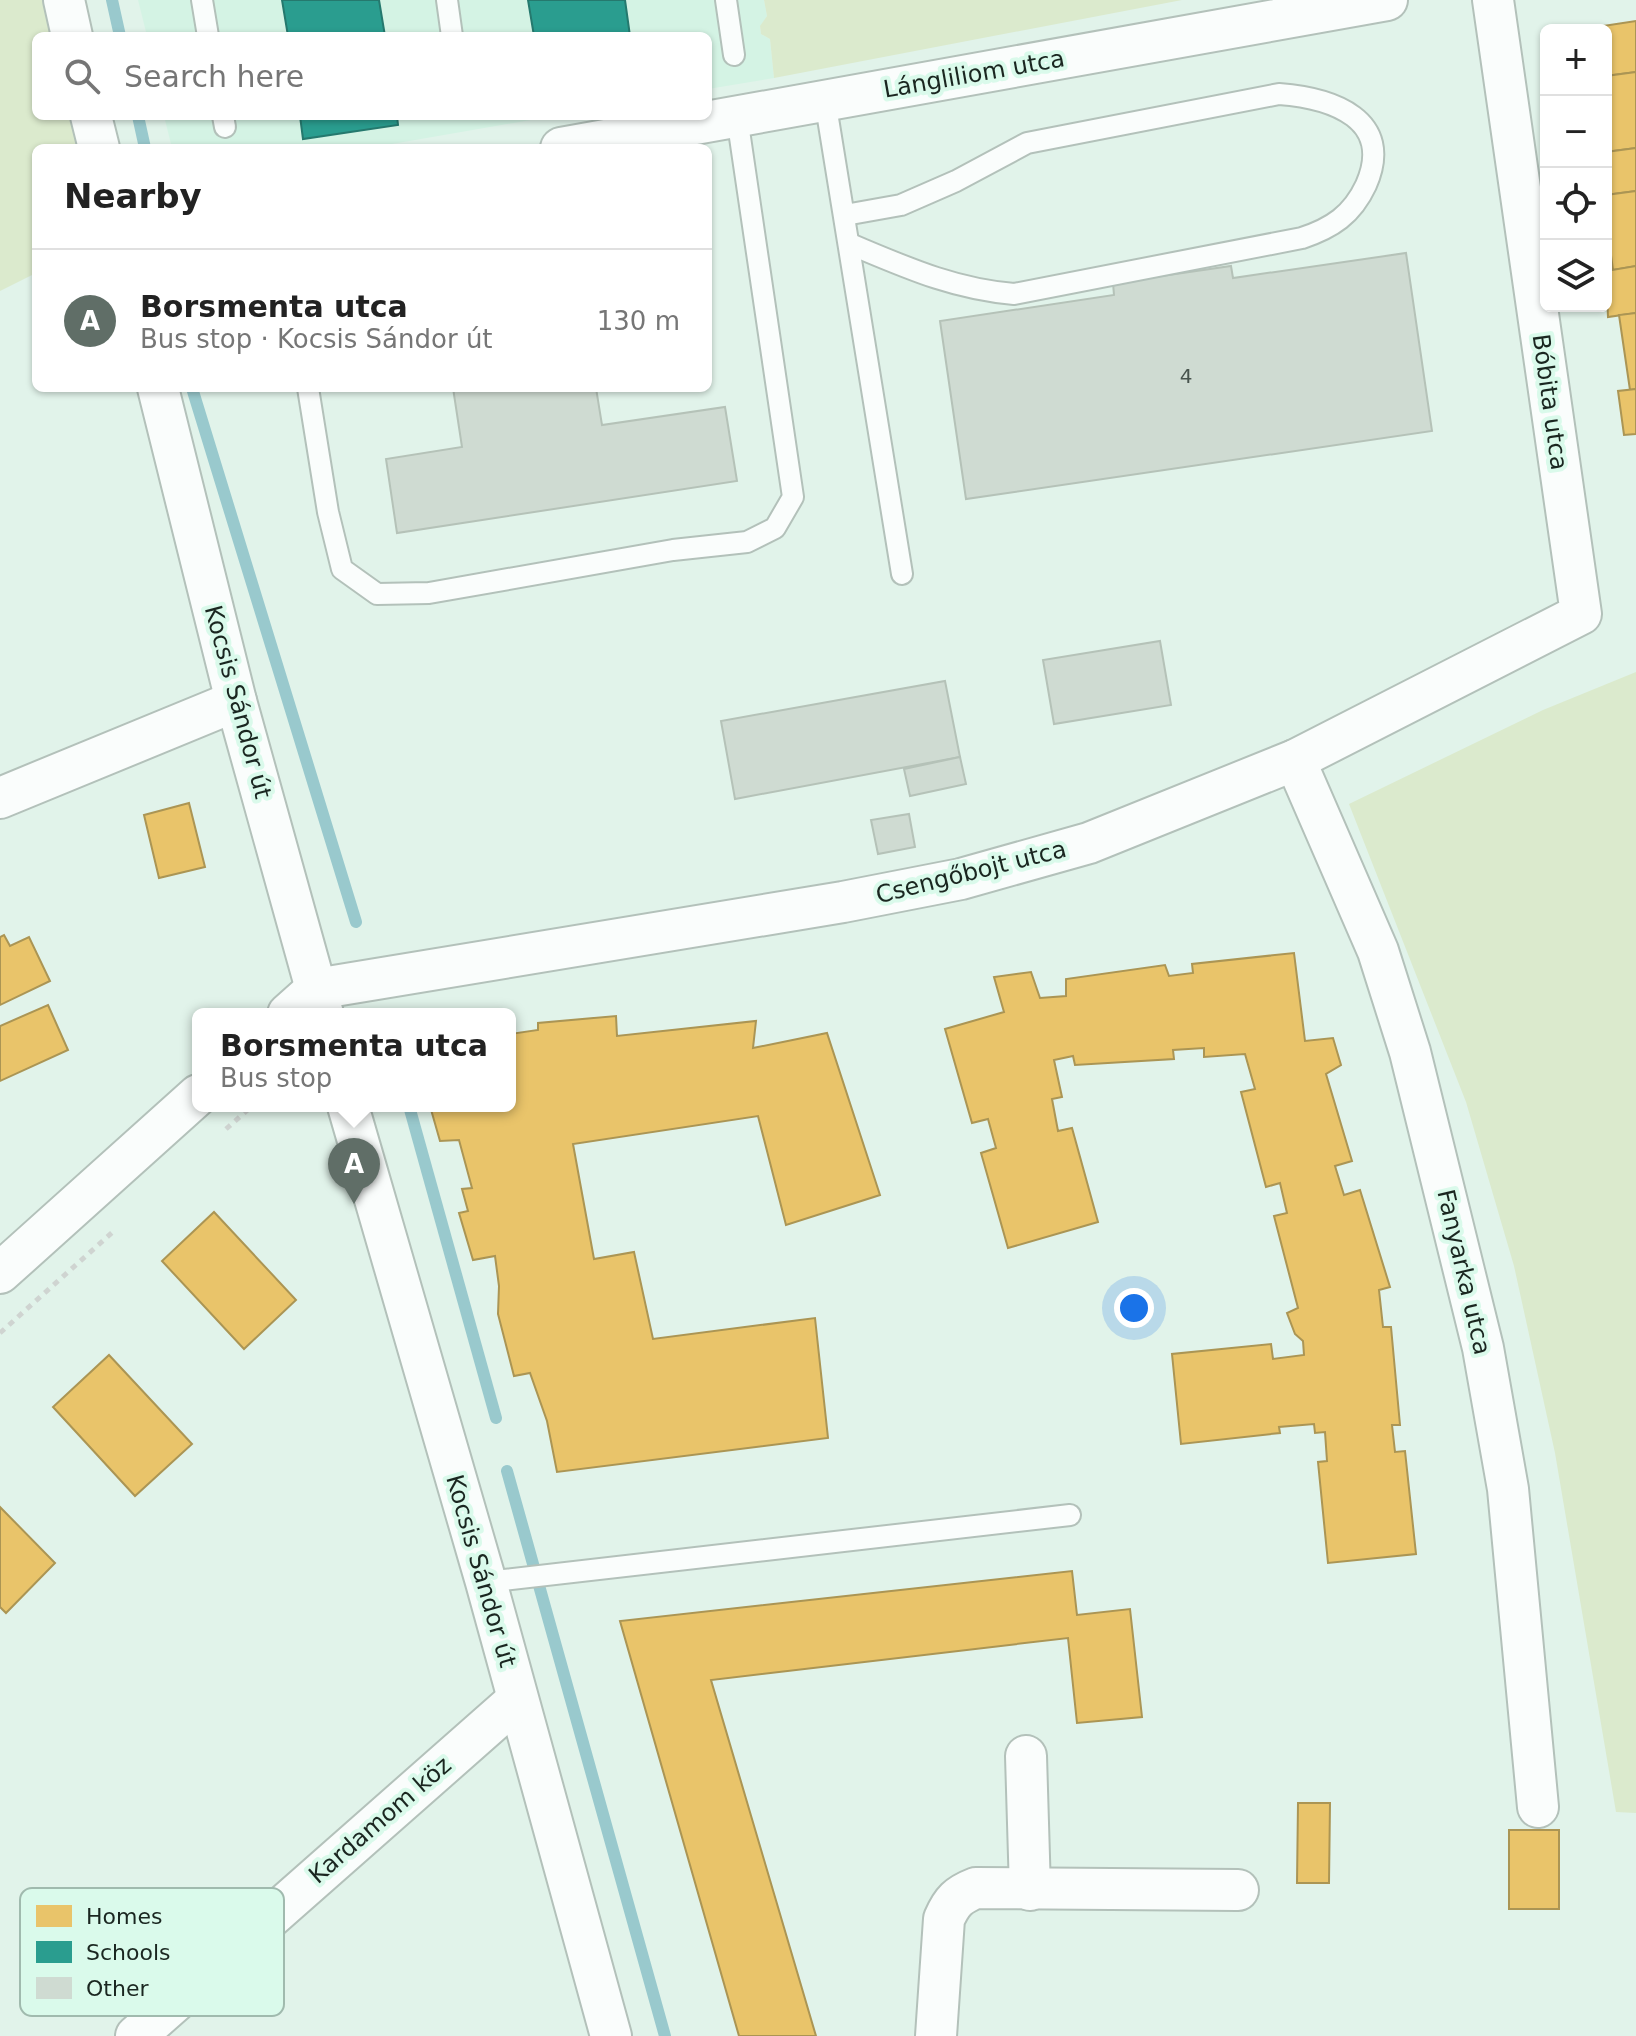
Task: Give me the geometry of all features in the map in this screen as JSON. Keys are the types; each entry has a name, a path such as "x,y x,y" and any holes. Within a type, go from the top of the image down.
{"street":[{"path":"64,0 71,32"},
{"name":"Lángliliom utca","path":"584,144 1387,0"},
{"name":"Bóbita utca","path":"1493,0 1581,614"},
{"path":"92,120 98,144"},
{"name":"Kocsis Sándor út","path":"159,392 309,1006"},
{"name":"Csengőbojt utca","path":"309,1006 961,879 1089,843 1295,760 1581,614"},
{"path":"0,798 236,701"},
{"name":"Fanyarka utca","path":"1295,760 1378,951 1406,1038 1483,1348 1508,1489 1538,1807"},
{"path":"0,1273 192,1100"},
{"name":"Kocsis Sándor út","path":"350,1112 500,1581 517,1700 611,2036"},
{"name":"Kardamom köz","path":"284,1905 517,1700"},
{"path":"1026,1756 1030,1890"},
{"path":"936,2036 944,1919 959,1895 976,1888 1238,1890"},
{"name":"Kardamom köz","path":"136,2036 159,2016"}],"lane":[{"path":"202,0 207,32"},
{"path":"447,0 451,32"},
{"path":"726,0 734,55"},
{"path":"845,215 901,205 956,181 1027,143 1279,94 1310,96 1343,109 1354,115 1368,131 1374,145 1374,167 1361,195 1348,214 1328,229 1302,238 1014,294 977,291 916,272 850,244"},
{"path":"825,100 902,574"},
{"path":"309,392 328,512 342,569 377,594 429,593 673,550 747,542 775,528 793,497 737,117"},
{"path":"500,1581 1070,1515"}],"shaded area":[{"path":"0,0 45,0 53,32 32,32 32,120 75,120 81,144 32,144 32,275 0,291"},
{"path":"138,0 764,0 767,16 760,27 761,34 770,39 774,78 712,88 712,32 146,32"},
{"path":"764,0 1182,0 774,78 770,39 761,34 760,26 767,16"},
{"path":"165,120 531,120 392,144 171,144"},
{"path":"1636,672 1636,1813 1616,1812 1555,1453 1514,1266 1466,1102 1349,804 1543,710"}],"building: Homes":[{"path":"1636,21 1636,72 1612,75 1612,25"},
{"path":"1636,72 1636,148 1612,151 1612,75"},
{"path":"1636,148 1636,191 1612,194 1612,151"},
{"path":"1636,191 1636,266 1613,270 1612,263 1612,194"},
{"path":"1636,266 1636,313 1608,317 1608,312 1612,312 1612,270"},
{"path":"1636,313 1636,389 1630,390 1619,315"},
{"path":"1636,389 1636,434 1624,435 1618,391"},
{"path":"189,803 205,867 159,878 144,815"},
{"path":"4,935 10,946 29,937 50,981 0,1005 0,937"},
{"path":"1294,953 1305,1041 1333,1038 1341,1065 1326,1074 1352,1161 1335,1166 1344,1195 1360,1190 1390,1287 1379,1290 1383,1327 1391,1327 1400,1425 1392,1425 1395,1452 1405,1451 1416,1554 1328,1563 1318,1462 1327,1461 1325,1432 1315,1433 1314,1424 1279,1427 1280,1433 1181,1444 1172,1354 1271,1344 1273,1359 1304,1355 1303,1341 1295,1334 1287,1313 1298,1308 1274,1216 1287,1213 1280,1183 1266,1187 1241,1092 1255,1089 1245,1054 1204,1057 1204,1048 1173,1050 1174,1059 1075,1065 1073,1056 1054,1060 1062,1097 1052,1099 1058,1131 1072,1128 1098,1222 1008,1248 981,1153 996,1148 988,1119 972,1123 945,1029 1004,1012 994,977 1031,972 1040,998 1066,996 1066,979 1165,965 1169,976 1193,973 1192,964"},
{"path":"48,1005 68,1050 0,1081 0,1026"},
{"path":"616,1016 617,1036 756,1021 753,1048 827,1033 880,1195 786,1225 758,1116 573,1144 594,1259 634,1252 653,1339 815,1318 828,1438 557,1472 547,1421 530,1373 514,1376 498,1314 499,1286 495,1256 473,1260 459,1213 468,1211 462,1189 472,1188 459,1140 440,1141 432,1112 516,1112 516,1033 538,1030 538,1023"},
{"path":"214,1212 296,1300 244,1349 162,1261"},
{"path":"109,1355 192,1444 135,1496 53,1407"},
{"path":"0,1507 55,1563 6,1613 0,1607"},
{"path":"1072,1571 1077,1615 1130,1609 1142,1717 1077,1723 1068,1638 711,1680 816,2036 739,2036 620,1621"},
{"path":"1298,1803 1330,1803 1329,1883 1297,1883"},
{"path":"1509,1830 1559,1830 1559,1909 1509,1909"}],"building: Schools":[{"path":"282,0 379,0 384,32 287,32"},
{"path":"528,0 625,0 629,32 533,32"},
{"path":"301,120 397,120 398,125 303,139"}],"building: Other":[{"path":"1406,253 1432,431 966,499 940,321 1114,295 1113,283 1231,266 1233,278"},
{"path":"454,392 597,392 602,425 725,407 737,481 397,533 386,459 462,447"},
{"path":"1160,641 1171,705 1054,724 1043,660"},
{"path":"945,681 960,757 735,799 721,721"},
{"path":"960,757 966,784 910,796 904,769"},
{"path":"909,814 915,847 878,854 871,820"}],"waterway":[{"path":"112,0 119,32"},
{"path":"139,120 144,144"},
{"path":"193,392 356,922"},
{"path":"411,1112 496,1418"},
{"path":"507,1471 665,2036"}],"place":[{"name":"Borsmenta utca","path":"354,1204"}]}
